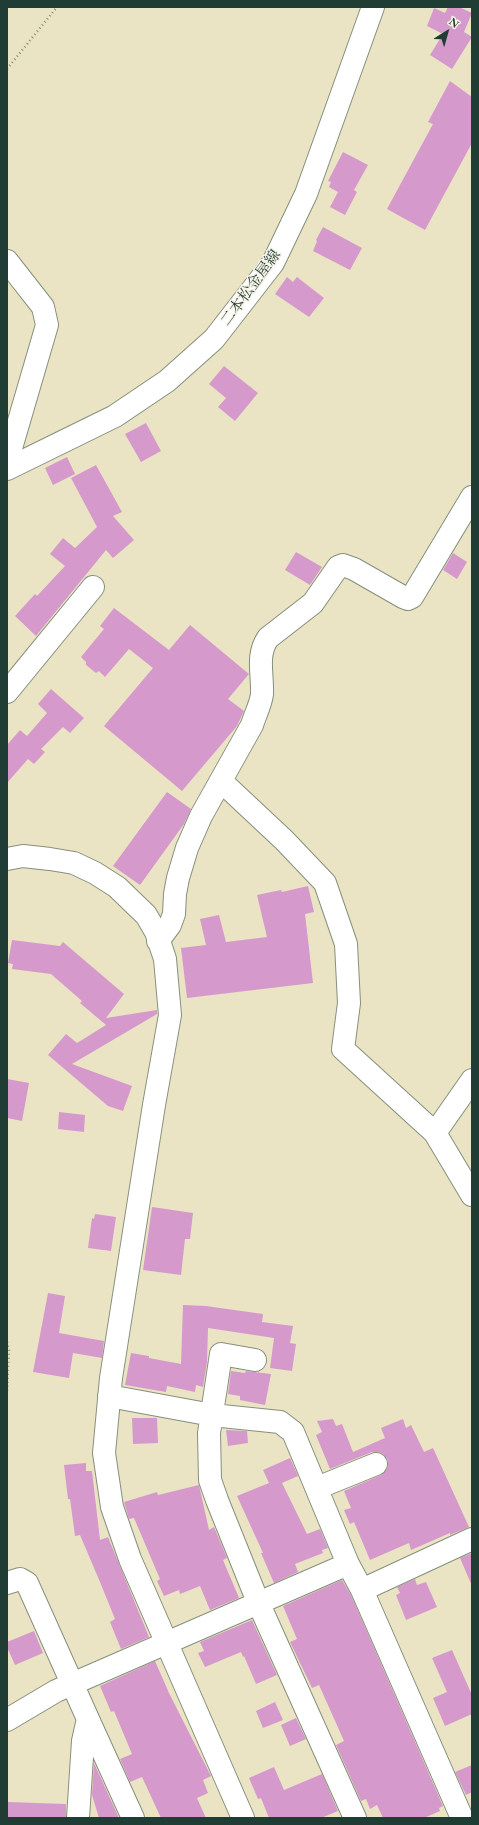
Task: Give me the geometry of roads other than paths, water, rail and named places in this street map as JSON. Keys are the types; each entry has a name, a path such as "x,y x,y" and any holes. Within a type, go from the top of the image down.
{"street":[{"name":"二本松金屋線","path":"7,469 115,416 168,381 214,338 273,263 306,194 373,7"},
{"path":"7,261 43,307 47,325 7,462"},
{"path":"158,941 170,925 174,914 175,894 178,878 187,848 201,816 252,725 262,696 261,659 264,645 268,638 313,603 338,567 343,565 354,569 403,597 408,599 412,598 472,497"},
{"path":"7,692 93,587"},
{"path":"221,781 284,840 325,883 346,944 349,1003 343,1049 435,1133 472,1195"},
{"path":"7,859 23,856 50,858 74,863 95,872 117,887 146,915 156,932 165,959 170,1015 154,1105 109,1396 104,1453 112,1507 130,1559 243,1818"},
{"path":"435,1133 472,1080"},
{"path":"255,1360 221,1354 208,1454 210,1480 216,1500 258,1602 355,1818"},
{"path":"109,1396 212,1415 280,1422 293,1432 348,1564 362,1590 462,1818"},
{"path":"317,1488 376,1464"},
{"path":"362,1590 472,1539"},
{"path":"7,1720 56,1692 258,1602 348,1564"},
{"path":"7,1583 20,1578 27,1583 133,1818"},
{"path":"78,1818 83,1741 88,1719"}]}
